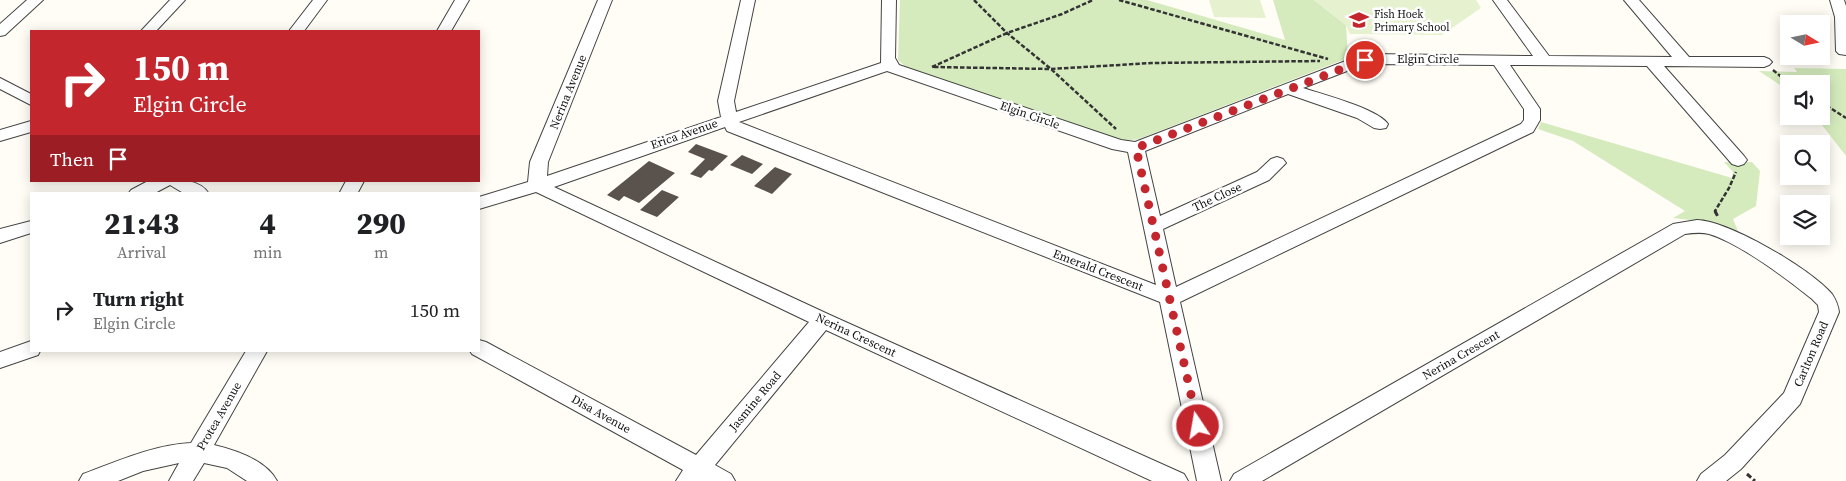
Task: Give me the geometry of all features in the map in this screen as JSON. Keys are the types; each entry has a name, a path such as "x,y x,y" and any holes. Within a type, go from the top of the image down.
{"street":[{"path":"0,32 36,0"},
{"path":"149,30 178,0"},
{"path":"297,30 320,0"},
{"path":"445,30 462,0"},
{"name":"Nerina Avenue","path":"537,186 539,162 605,0"},
{"path":"729,118 726,94 748,0"},
{"path":"889,0 887,58 889,65"},
{"path":"1500,0 1544,60"},
{"path":"1630,0 1684,61"},
{"path":"1836,0 1842,16 1844,51"},
{"name":"Elgin Circle","path":"889,65 906,73 1118,145 1136,148 1356,62 1371,59 1764,62"},
{"path":"1170,298 1527,128 1532,120 1532,109 1499,60"},
{"path":"1651,61 1738,160"},
{"name":"Erica Avenue","path":"480,203 537,186 729,118 889,65"},
{"path":"0,83 30,99"},
{"path":"1288,88 1363,114 1380,124"},
{"name":"Emerald Crescent","path":"729,118 733,127 1170,298"},
{"path":"0,136 30,126"},
{"path":"1136,148 1210,481"},
{"name":"The Close","path":"1154,226 1262,176 1277,163"},
{"path":"141,192 162,182"},
{"path":"178,182 196,192"},
{"name":"Nerina Crescent","path":"537,186 823,320 1176,481"},
{"name":"Carlton Road","path":"1680,229 1702,226 1726,234 1813,288 1826,301 1829,312 1792,398 1733,462 1709,481"},
{"path":"0,236 30,227"},
{"name":"Nerina Crescent","path":"1242,481 1680,229"},
{"name":"Jasmine Road","path":"693,474 823,320"},
{"path":"0,360 30,349"},
{"name":"Disa Avenue","path":"480,349 693,474 723,481"},
{"name":"Protea Avenue","path":"181,481 256,352"},
{"path":"91,481 164,454 198,453 234,460 265,481"}],"path":[{"path":"974,0 1007,33 1051,69 1136,148"},
{"path":"1093,0 1062,14 1007,33 931,67 1051,69 1152,63 1336,61 1119,0"},
{"path":"1764,62 1780,76"},
{"path":"1830,108 1846,118"},
{"path":"1726,234 1715,211 1733,182 1738,160"}],"green space":[{"path":"900,0 1147,0 1285,40 1273,0 1314,0 1346,25 1348,58 1139,139 1123,141 907,68 898,60"},
{"path":"1209,0 1260,0 1266,18 1214,17"},
{"path":"1314,0 1476,0 1481,8 1442,35 1350,34 1346,25"},
{"path":"1794,68 1846,69 1846,156 1822,125 1830,125 1830,75 1780,75 1780,85 1759,71 1797,72"},
{"path":"1541,122 1732,178 1733,172 1724,162 1752,162 1760,171 1756,206 1733,219 1738,231 1708,222 1673,218 1685,211 1573,141 1538,129"}],"building":[{"path":"696,144 728,156 712,171 709,170 701,178 690,174 705,159 688,152"},
{"path":"742,155 763,164 752,174 730,165"},
{"path":"649,161 675,173 639,203 624,196 619,201 607,195"},
{"path":"775,167 792,174 772,194 754,186"},
{"path":"662,190 679,197 657,217 640,210"}],"place":[{"name":"Fish Hoek Primary School","path":"1359,20"}],"route":[{"path":"1198,426 1136,148 1365,60"}]}
